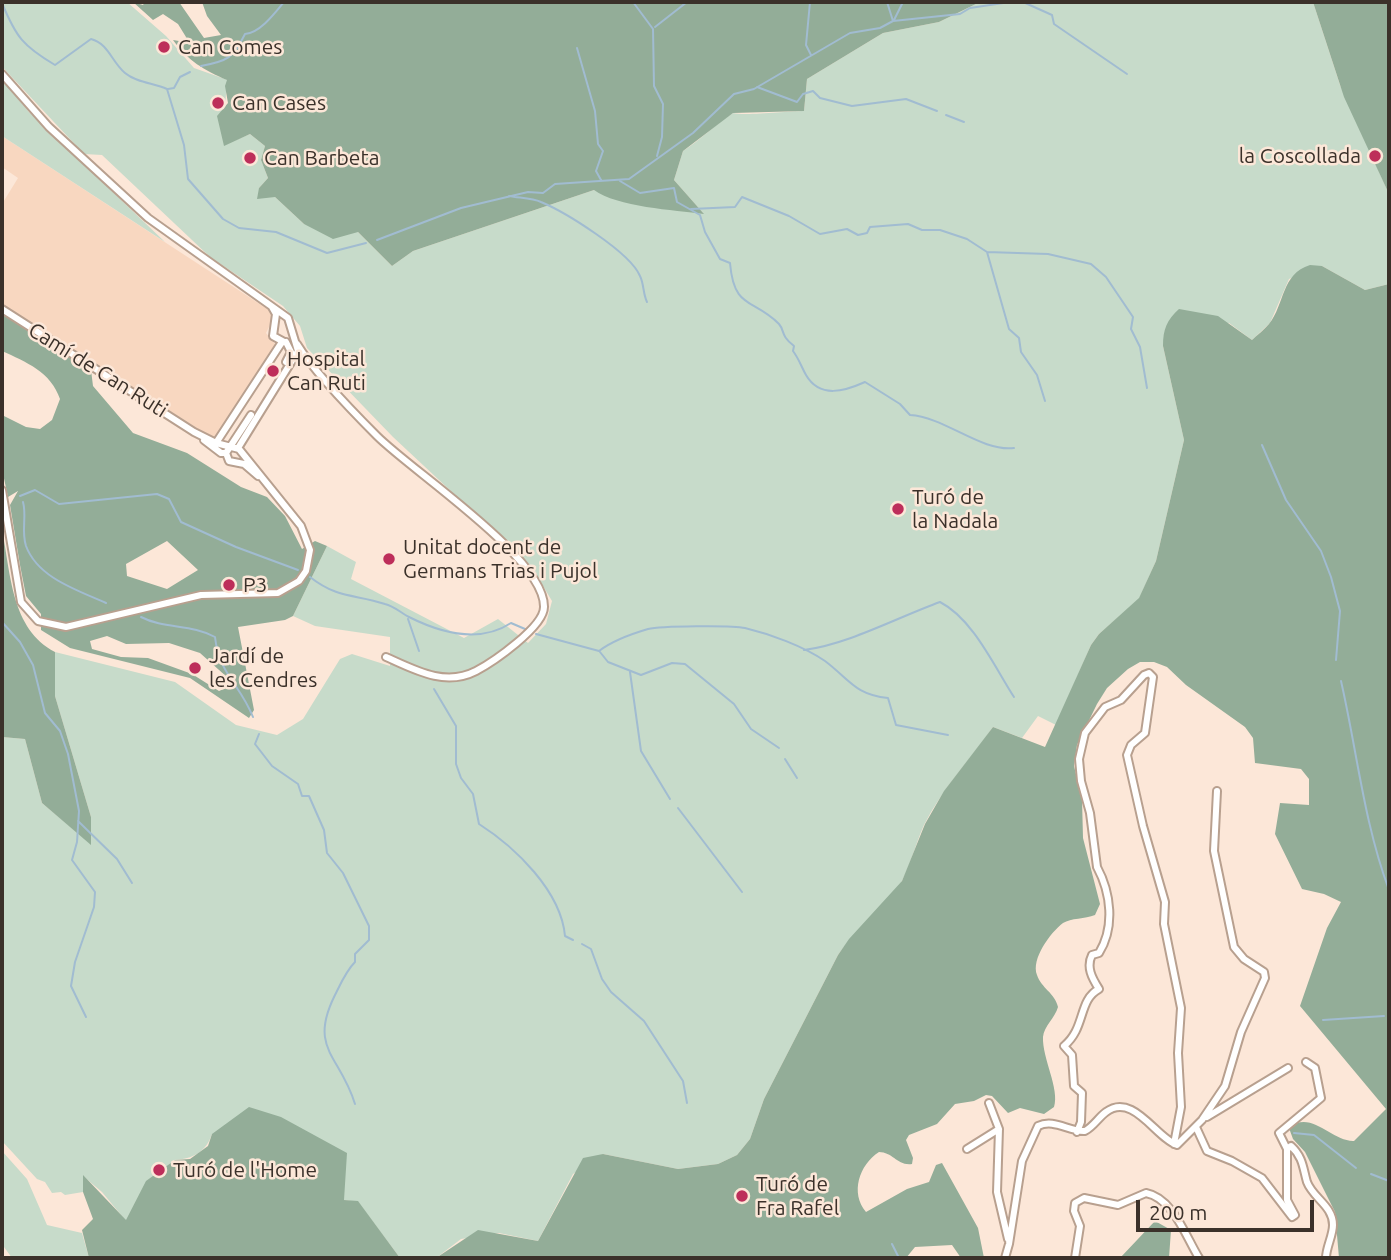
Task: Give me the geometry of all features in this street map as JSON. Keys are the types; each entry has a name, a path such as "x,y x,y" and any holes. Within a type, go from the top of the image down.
{"street":[{"path":"2,75 49,127 148,218 288,318 297,347 377,435 507,546 530,572 543,595 544,613 532,630 477,671 460,677 436,677 386,657"},
{"path":"270,305 276,314 273,336 297,347"},
{"name":"Camí de Can Ruti","path":"2,309 194,432 221,453 235,448"},
{"path":"273,327 284,322 292,329"},
{"path":"216,443 286,344 292,329"},
{"path":"268,484 237,461 229,461 289,358 286,344"},
{"path":"237,461 235,448 297,347"},
{"name":"Camí de Can Ruti","path":"194,432 216,443 235,448"},
{"path":"2,490 21,602 38,621 66,627 201,595 278,593 299,582 308,561 307,539 268,484 235,448"},
{"path":"1077,1132 1081,1122 1082,1094 1074,1086 1072,1055 1064,1046 1076,1036 1085,1004 1099,989 1091,976 1089,961 1107,941 1109,919 1105,882 1097,867 1079,759 1085,733 1093,721 1149,673 1153,677 1145,733 1131,745 1128,755 1141,817 1165,902 1164,924 1181,1008 1178,1054 1181,1107 1174,1144"},
{"path":"1004,1258 1009,1244 1022,1161 1038,1126 1052,1123 1077,1132 1092,1127 1107,1112 1124,1108 1145,1118 1165,1140 1174,1144 1182,1142 1196,1127 1224,1086 1241,1032 1265,978 1264,972 1244,959 1234,947 1214,851 1217,791"},
{"path":"1196,1127 1207,1151 1262,1178 1292,1217 1295,1215 1287,1200 1287,1149 1279,1133 1321,1098 1315,1068 1306,1062"},
{"path":"1202,1120 1289,1068"},
{"path":"989,1103 999,1129 998,1192 1009,1244"},
{"path":"967,1149 999,1129"},
{"path":"1287,1149 1291,1146 1301,1157 1308,1184 1331,1214 1333,1227 1326,1258"},
{"path":"1075,1258 1080,1226 1074,1211 1076,1203 1084,1198 1118,1205 1146,1193 1158,1197 1169,1208 1199,1258"}],"shaded area":[{"path":"2,136 272,312 274,317 266,333 275,344 214,439 2,305 2,204 18,178 2,167"}],"green space":[{"path":"2,2 127,2 166,36 194,68 228,80 224,145 250,134 265,146 261,160 268,178 259,188 275,197 304,224 358,232 392,266 413,251 594,190 703,213 674,180 683,151 720,122 733,113 804,111 807,79 883,33 939,22 980,2 1313,2 1340,85 1389,194 1389,284 1365,290 1322,266 1289,279 1270,323 1252,340 1229,323 1163,346 1184,440 1156,561 1139,599 1099,634 1091,645 1056,725 1038,716 1022,738 993,727 948,787 924,825 896,891 838,955 764,1099 750,1139 737,1155 718,1164 678,1169 603,1154 573,1174 538,1241 499,1233 461,1239 436,1258 400,1258 358,1202 344,1200 212,1134 206,1146 198,1153 174,1160 126,1221 102,1192 83,1176 83,1192 65,1195 61,1192 52,1193 45,1182 37,1179 2,1141 2,737 25,739 42,803 91,844 91,817 55,696 55,652 175,682 236,725 277,735 303,719 340,659 352,654 390,666 390,637 315,626 293,616 327,546 356,562 351,579 464,638 498,619 528,643 546,624 552,601 531,566 393,437 307,348 300,326 283,306 210,257 102,155 84,154 6,71 2,66"},
{"path":"133,2 143,5 145,2 179,2 204,38 221,35 207,16 202,2 980,2 939,22 883,33 807,79 804,111 733,113 683,151 674,180 704,214 631,204 594,190 413,251 392,266 358,232 333,239 304,224 275,197 257,199 259,188 268,178 261,160 265,146 250,134 224,146 217,116 228,103 225,86 227,80 197,64 185,54 173,40 185,42 186,37 178,24 163,14 153,20"},
{"path":"1313,2 1389,2 1389,194 1344,97"},
{"path":"2,79 29,112 165,242 2,136"},
{"path":"1310,265 1322,266 1365,290 1389,284 1389,1258 1339,1258 1335,1212 1305,1152 1293,1139 1289,1128 1305,1122 1354,1141 1386,1109 1300,1006 1327,928 1341,902 1324,894 1302,889 1275,834 1280,803 1309,805 1309,779 1301,769 1255,763 1253,738 1245,727 1186,685 1167,667 1154,662 1140,662 1107,688 1077,745 1074,766 1082,799 1083,838 1100,904 1095,915 1066,921 1058,927 1047,940 1037,962 1039,980 1058,1007 1043,1037 1055,1091 1054,1107 1044,1114 1020,1108 1008,1113 992,1096 986,1095 974,1101 955,1104 937,1124 909,1135 906,1140 913,1158 912,1164 902,1163 879,1152 866,1164 859,1180 858,1196 866,1212 907,1189 929,1182 936,1165 942,1163 978,1228 984,1258 961,1258 952,1245 915,1247 906,1258 436,1258 478,1230 538,1241 583,1158 603,1154 678,1169 718,1164 737,1155 750,1139 764,1099 838,955 849,939 902,881 925,824 944,791 993,727 1045,747 1091,645 1099,634 1139,598 1156,561 1184,440 1163,346 1169,321 1179,309 1218,316 1252,340 1274,316 1294,275"},
{"path":"2,312 91,370 93,386 133,433 187,453 241,487 267,497 285,516 302,549 315,541 327,546 293,616 285,620 238,627 254,710 249,718 190,678 70,648 41,630 41,614 26,596 10,505 18,491 8,497 2,469 2,415 26,427 40,429 52,420 60,399 44,375 29,364 2,351","holes":["167,541 198,570 167,589 127,576 126,564","107,636 126,644 169,643 200,653 228,678 226,688 219,691 192,674 148,658 121,657 92,649 90,641"]},
{"path":"2,530 11,582 21,615 40,642 55,652 55,696 91,817 91,845 42,803 25,739 2,737"},
{"path":"249,1107 281,1117 347,1153 344,1200 358,1201 400,1258 89,1258 82,1230 93,1219 83,1192 83,1175 126,1220 146,1181 175,1160 190,1159 208,1146 212,1134"},
{"path":"2,1151 27,1179 47,1225 82,1233 89,1258 12,1258 4,1247 2,1236"},
{"path":"1155,1221 1171,1230 1169,1258 1120,1258"}],"waterway":[{"path":"201,66 229,57 245,34 262,26 284,2"},
{"path":"633,2 653,29 654,86 663,104 662,137 657,156"},
{"path":"655,27 687,2"},
{"path":"810,2 806,45 811,55"},
{"path":"887,2 893,21"},
{"path":"894,20 903,2"},
{"path":"377,240 461,208 528,192 543,193 555,184 629,179 693,133 734,94 754,89 850,33 880,28 893,21 960,14 970,8 1010,2"},
{"path":"1023,2 1052,15 1054,24 1127,74"},
{"path":"2,3 22,40 55,65 91,39 102,45 130,76 167,89 184,145 188,179 223,219 239,228 276,232 327,253 366,243"},
{"path":"577,48 595,111 598,144 603,151 596,171 601,180"},
{"path":"168,89 174,88 180,77 190,72"},
{"path":"757,87 797,102 803,94 813,91 820,98 852,106 906,99 937,111"},
{"path":"946,115 964,122"},
{"path":"620,181 640,193 674,188 677,202 700,215 705,232 720,259 730,263 732,278 740,296 779,324 794,346 793,351 812,383 833,391 865,382 900,404 910,415 923,417 989,445 1014,448"},
{"path":"509,196 534,200 552,207 611,245 634,266 640,276 647,302"},
{"path":"691,209 735,207 742,197 789,216 820,234 847,229 858,235 867,233 870,227 908,224 922,230 940,230 967,239 987,252 1048,254 1091,264 1106,277 1133,317 1131,329 1140,347 1147,388"},
{"path":"987,252 1009,329 1019,338 1021,352 1037,375 1045,401"},
{"path":"1262,445 1286,500 1321,551 1331,577 1340,611 1336,660"},
{"path":"20,496 35,490 59,504 157,494 169,499 181,522 236,547 298,570"},
{"path":"23,502 26,546 39,567 71,588 106,603"},
{"path":"310,577 329,589 388,605 434,628 473,635 499,629 511,623 525,629"},
{"path":"804,650 838,642 940,602 973,631 1014,697"},
{"path":"141,617 215,637 225,670 253,717"},
{"path":"408,619 419,651"},
{"path":"2,622 20,642 33,665 45,713 60,731 68,754 79,811 77,842 72,860 95,892 94,907 75,962 71,986 86,1017"},
{"path":"536,634 599,651 622,638 648,629 696,626 745,628 807,650 860,690 888,698 896,725 948,735"},
{"path":"600,652 608,662 641,675 672,663 685,664 734,704 751,729 779,748"},
{"path":"630,672 641,751 670,799"},
{"path":"1341,681 1367,813 1389,890"},
{"path":"434,689 456,726 456,764 461,778 473,794 479,824 507,845 534,872 555,903 565,936 573,940"},
{"path":"259,734 255,744 272,766 298,784 302,796 309,796 324,830 327,853 343,873 369,926 369,940 355,954 355,962 346,973 327,1013 325,1028 329,1051 349,1087 355,1104"},
{"path":"785,759 797,778"},
{"path":"678,808 742,892"},
{"path":"78,821 117,859 132,883"},
{"path":"582,944 591,949 602,979 611,992 644,1021 683,1081 687,1103"},
{"path":"1323,1020 1384,1016"},
{"path":"1294,1133 1314,1135 1356,1168"},
{"path":"1371,1174 1389,1181"},
{"path":"892,1244 899,1258"}],"place":[{"name":"Can Comes","path":"164,47"},
{"name":"Can Cases","path":"218,103"},
{"name":"la Coscollada","path":"1375,156"},
{"name":"Can Barbeta","path":"250,158"},
{"name":"Hospital Can Ruti","path":"273,371"},
{"name":"Turó de la Nadala","path":"898,509"},
{"name":"Unitat docent de Germans Trias i Pujol","path":"389,559"},
{"name":"P3","path":"229,585"},
{"name":"Jardí de les Cendres","path":"195,668"},
{"name":"Turó de l'Home","path":"159,1170"},
{"name":"Turó de Fra Rafel","path":"742,1196"}]}
